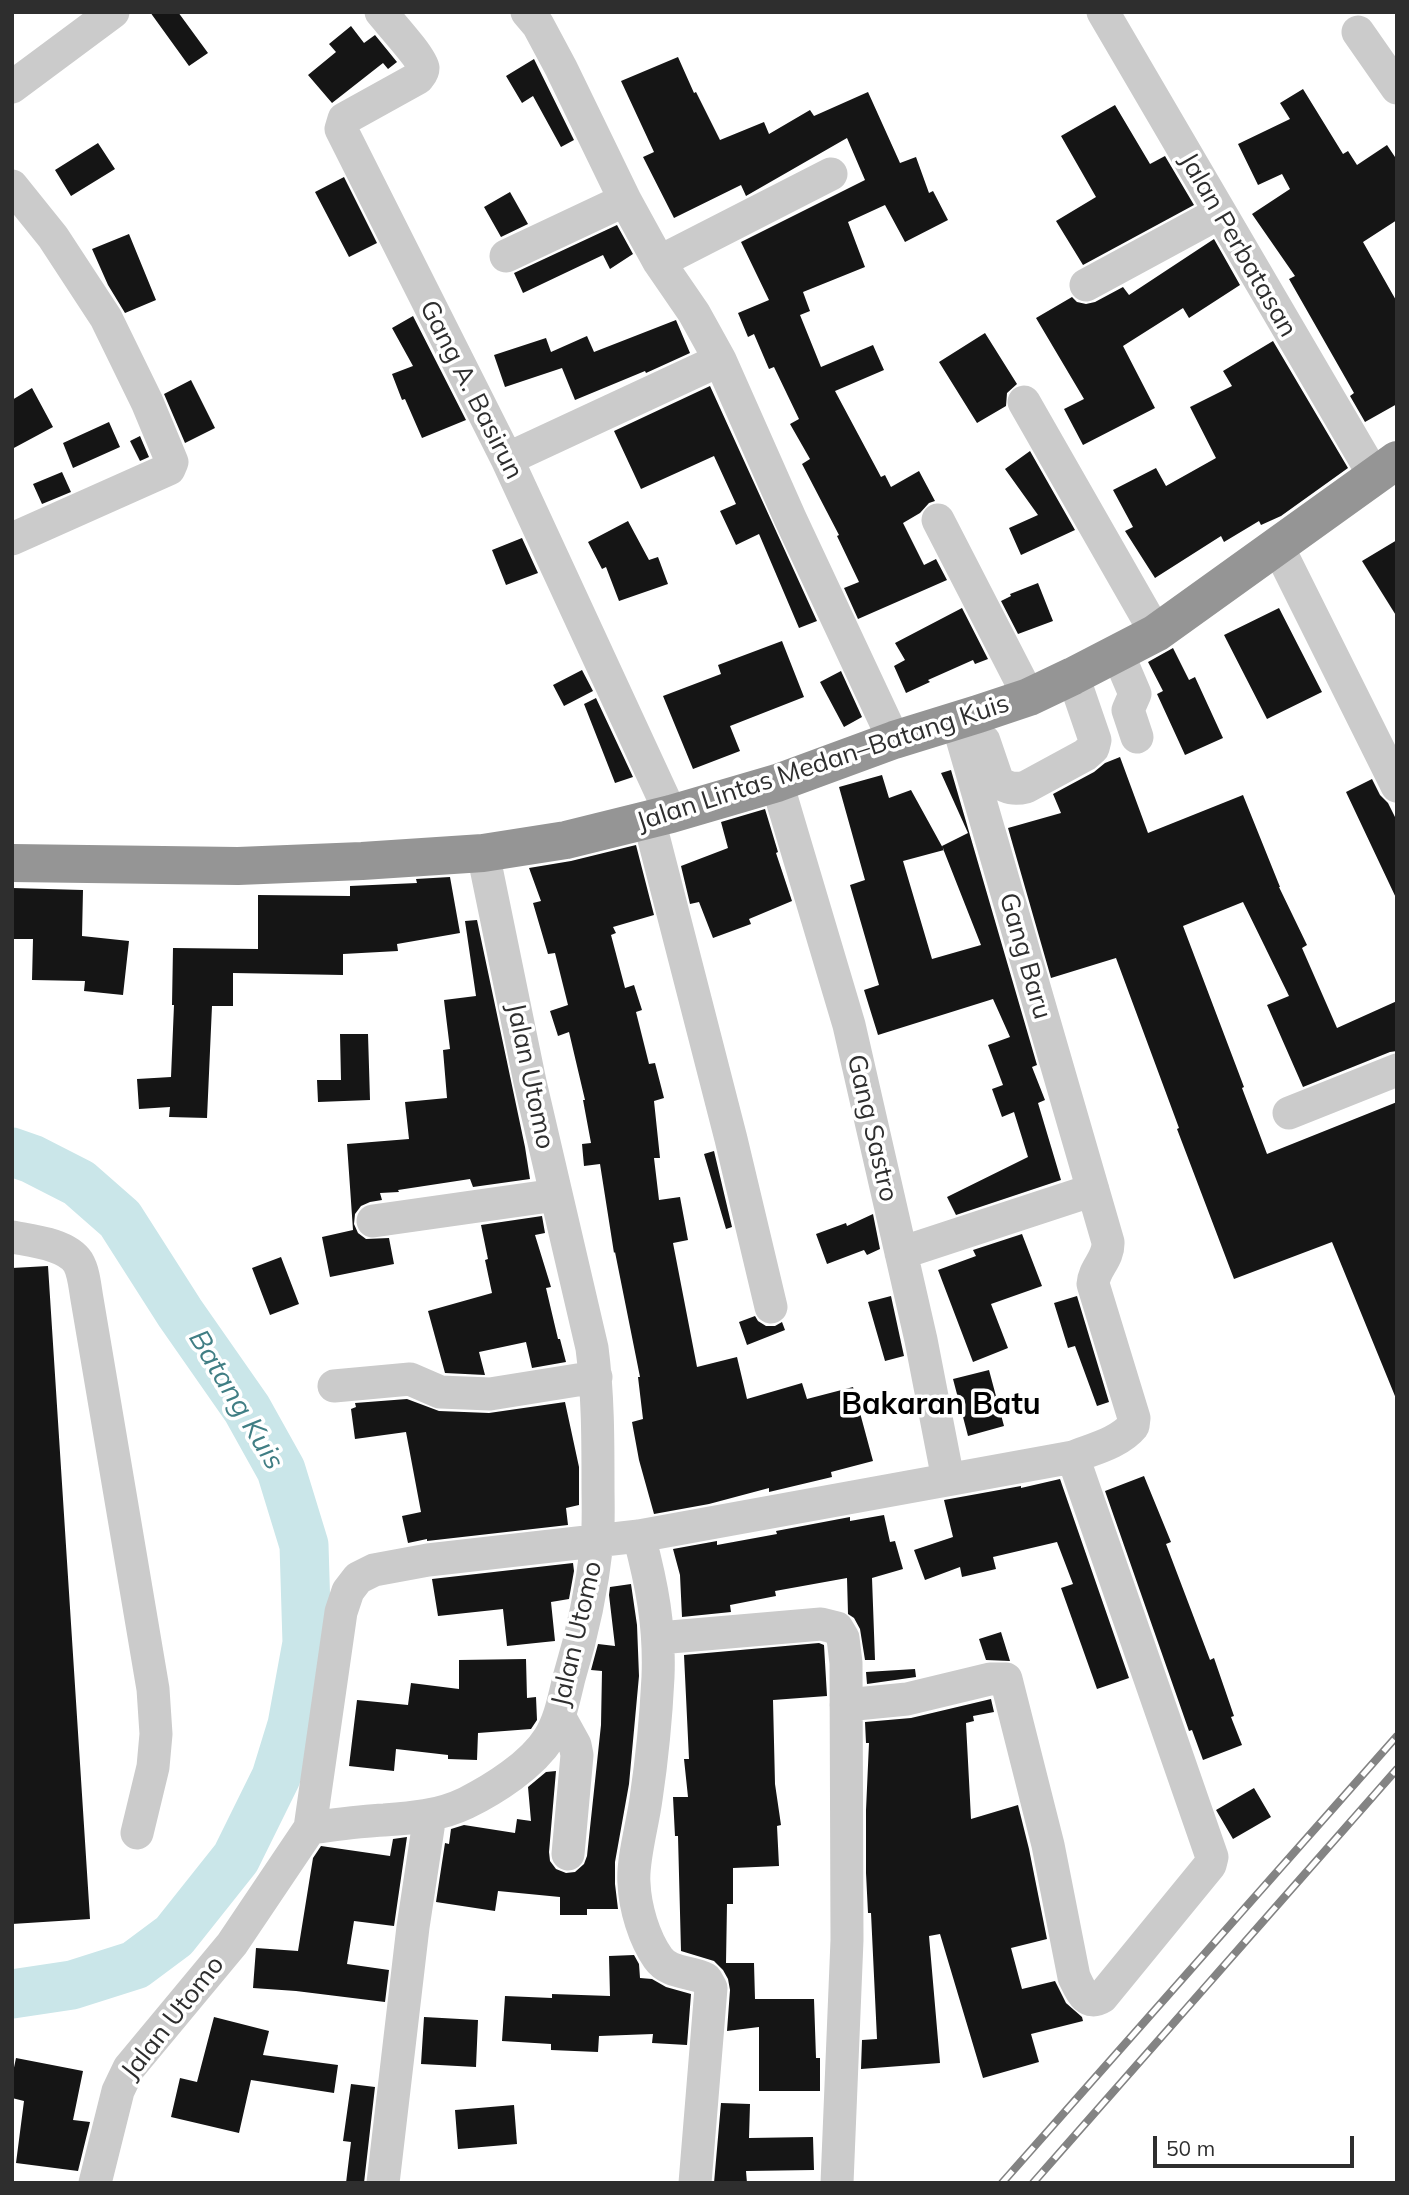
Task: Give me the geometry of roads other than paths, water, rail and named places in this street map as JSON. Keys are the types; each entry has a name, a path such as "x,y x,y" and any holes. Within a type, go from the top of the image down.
{"highway":[{"name":"Jalan Lintas Medan–Batang Kuis","path":"12,863 238,866 483,853 566,839 660,817 777,783 894,740 968,718 1029,697 1073,676 1156,632 1386,469"}],"street":[{"path":"12,87 113,12"},
{"name":"Gang A. Basirun","path":"381,12 419,59 423,68 421,74 385,98 344,119 341,129 508,459 660,817 771,1307"},
{"path":"527,12 538,24 550,46 625,200 659,262 694,313 720,360 790,518 894,740"},
{"name":"Jalan Perbatasan","path":"1103,12 1219,213 1386,469"},
{"path":"1358,32 1397,88"},
{"path":"659,262 831,174"},
{"path":"12,186 53,237 106,318 147,402 172,463 169,469 12,539"},
{"path":"506,256 625,200"},
{"path":"1086,285 1219,213"},
{"path":"508,459 720,360"},
{"path":"1024,402 1156,632"},
{"path":"938,520 1029,697"},
{"path":"1277,545 1397,786"},
{"path":"1118,654 1135,694 1128,710 1137,737"},
{"path":"968,718 986,748 998,782 1009,788 1026,787 1093,748 1095,740 1073,676"},
{"name":"Gang Baru","path":"968,718 1108,1242 1108,1251 1093,1277 1093,1284 1134,1422 1131,1429 1119,1437 1073,1457"},
{"name":"Gang Sastro","path":"777,783 849,1025 921,1340 948,1479"},
{"name":"Jalan Utomo","path":"96,2183 118,2091 129,2068 232,1944 310,1828 411,1819 463,1804 488,1791 537,1754 550,1736 559,1716 583,1626 597,1542 596,1377 592,1348 530,1082 483,853"},
{"path":"1289,1113 1397,1070"},
{"path":"901,1253 1093,1190"},
{"path":"373,1222 556,1195"},
{"path":"12,1237 53,1246 69,1253 81,1269 153,1689 156,1734 153,1768 137,1833"},
{"path":"334,1386 410,1379 440,1392 490,1394 596,1377"},
{"path":"310,1828 341,1612 348,1591 358,1577 374,1570 428,1560 639,1536 1073,1457 1213,1857 1210,1865 1102,1997 1094,2001 1087,1999 1074,1977 1048,1845 1006,1679 990,1679 906,1699 846,1705"},
{"path":"639,1536 652,1587 659,1638 658,1679 647,1796 633,1881 636,1904 657,1957 671,1968 701,1976 710,1983 711,1998 695,2183"},
{"path":"659,1638 814,1624 833,1626 843,1638 846,1663 847,1940 837,2183"},
{"path":"559,1716 575,1745 577,1755 568,1854"},
{"path":"383,2183 413,1927 430,1815"}],"waterway":[{"name":"Batang Kuis","path":"12,1152 79,1183 120,1219 180,1313 247,1409 281,1470 304,1545 307,1643 292,1725 276,1777 236,1858 174,1936 135,1965 72,1985 12,1994"}],"railway":[{"path":"1002,2183 1397,1736"},
{"path":"1033,2183 1397,1769"}],"district":[{"name":"Bakaran Batu","path":"941,1405"}]}
